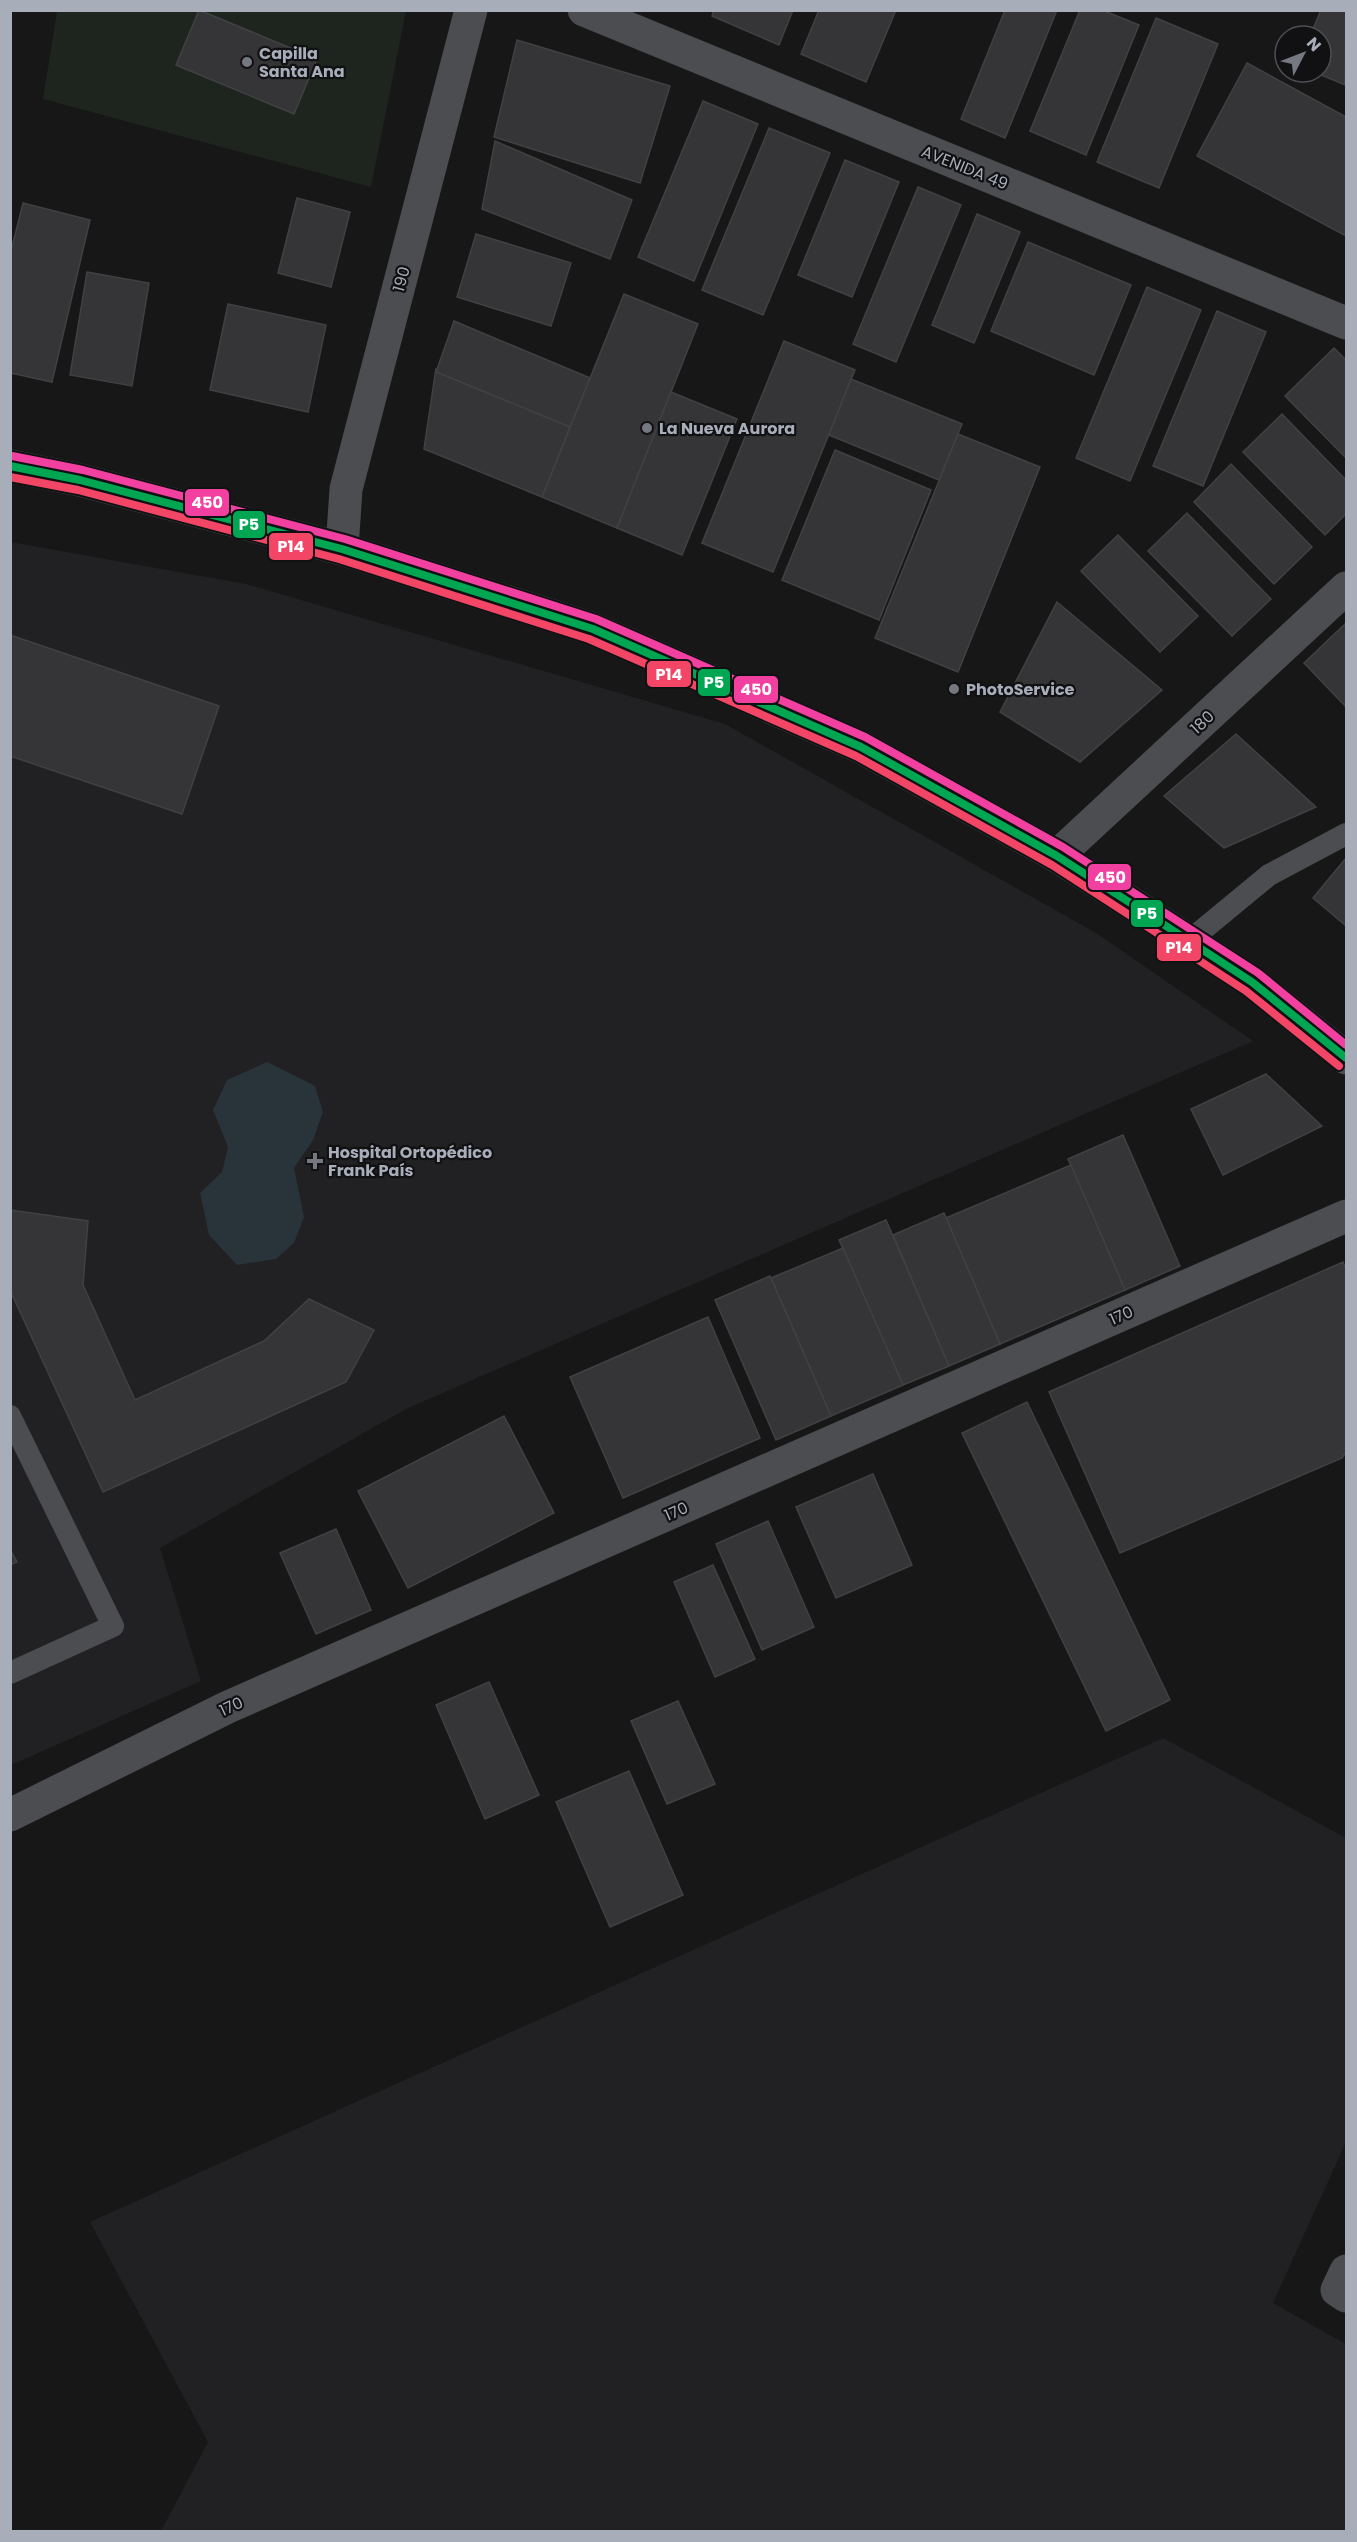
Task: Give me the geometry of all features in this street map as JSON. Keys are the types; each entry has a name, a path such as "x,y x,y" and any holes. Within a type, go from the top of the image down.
{"main road":[{"path":"10,466 80,480 342,549 593,629 861,747 1057,856 1252,981 1347,1058"}],"street":[{"name":"190","path":"342,549 346,489 471,10"},
{"name":"AVENIDA 49","path":"584,10 1347,323"},
{"name":"180","path":"1057,856 1347,588"},
{"name":"170","path":"10,1815 53,1796 228,1707 1347,1216"}],"lane":[{"path":"1189,941 1269,874 1347,834"},
{"path":"10,1416 113,1626 10,1673"}],"shaded area":[{"path":"57,11 406,11 371,187 43,99"},
{"name":"Hospital Ortopédico Frank País","path":"10,542 246,584 725,724 1096,933 1253,1041 408,1408 160,1548 201,1681 11,1765"},
{"path":"267,1062 315,1086 323,1112 313,1140 294,1168 304,1217 294,1243 276,1259 237,1265 209,1235 200,1193 222,1172 228,1147 213,1110 227,1080"},
{"path":"1163,1738 1346,1838 1346,2142 1273,2303 1346,2344 1346,2531 161,2531 208,2442 90,2222"}],"building":[{"name":"Capilla Santa Ana","path":"199,10 317,59 294,114 176,65"},
{"path":"714,10 793,10 779,45 712,16"},
{"path":"819,10 896,10 866,82 801,54"},
{"path":"1005,10 1057,10 1005,138 961,119"},
{"path":"1080,10 1102,10 1139,25 1086,155 1030,131"},
{"path":"1321,10 1346,10 1345,85 1333,80 1333,24 1315,24"},
{"path":"1156,18 1218,44 1159,188 1097,162"},
{"path":"517,40 670,86 640,183 494,137"},
{"path":"1247,63 1273,77 1273,84 1286,84 1346,117 1346,236 1197,156"},
{"path":"703,101 758,124 694,281 638,257"},
{"path":"769,128 830,153 763,315 702,290"},
{"path":"495,141 632,200 610,259 482,209"},
{"path":"845,160 899,182 852,297 798,275"},
{"path":"918,187 961,205 896,362 853,344"},
{"path":"297,198 350,212 331,287 278,273"},
{"path":"23,203 90,220 52,382 10,373 10,255"},
{"path":"977,214 1020,232 974,343 932,325"},
{"path":"476,234 571,263 551,326 457,297"},
{"path":"1028,242 1131,285 1094,375 991,331"},
{"path":"87,272 149,283 132,386 70,375"},
{"path":"1147,287 1201,310 1130,481 1076,458"},
{"path":"624,294 698,324 617,528 542,497"},
{"path":"228,304 326,325 308,412 210,390"},
{"path":"1217,311 1266,332 1203,486 1153,466"},
{"path":"454,321 590,378 570,427 436,372"},
{"path":"784,341 855,370 773,572 702,543"},
{"path":"1334,348 1346,360 1346,458 1285,396"},
{"path":"436,368 436,372 570,427 542,497 424,449"},
{"path":"851,379 962,424 939,480 829,435"},
{"path":"671,392 737,419 682,555 617,528"},
{"path":"1282,414 1346,480 1346,514 1325,535 1243,452"},
{"path":"958,434 1040,467 958,672 875,638"},
{"path":"835,450 931,490 879,620 782,580"},
{"path":"1231,464 1312,547 1274,584 1194,502"},
{"path":"1187,513 1271,599 1232,636 1148,551"},
{"path":"1118,535 1198,616 1160,652 1081,571"},
{"path":"1057,602 1162,690 1080,762 1000,712"},
{"path":"1346,623 1346,707 1304,663"},
{"path":"10,635 219,706 182,814 10,756"},
{"path":"1236,734 1316,807 1224,848 1164,796"},
{"path":"1346,858 1346,926 1313,898"},
{"path":"1266,1074 1322,1126 1223,1175 1191,1109"},
{"path":"1123,1135 1180,1266 1125,1290 1068,1159"},
{"path":"1071,1165 1125,1290 1000,1344 946,1218"},
{"path":"10,1210 88,1221 83,1285 135,1400 264,1341 309,1299 374,1330 346,1382 103,1492 10,1290"},
{"path":"944,1213 1000,1344 949,1366 893,1235"},
{"path":"886,1220 949,1366 903,1385 839,1240"},
{"path":"843,1248 903,1385 831,1416 771,1278"},
{"path":"1343,1262 1346,1270 1346,1452 1342,1458 1120,1553 1049,1392"},
{"path":"770,1276 831,1416 776,1440 715,1300"},
{"path":"708,1317 760,1438 623,1498 570,1377"},
{"path":"1027,1402 1170,1700 1106,1731 962,1433"},
{"path":"504,1416 554,1513 408,1588 358,1491"},
{"path":"873,1474 912,1565 836,1598 796,1507"},
{"path":"768,1521 814,1627 762,1650 716,1544"},
{"path":"336,1529 371,1610 316,1634 280,1553"},
{"path":"10,1549 17,1562 10,1565"},
{"path":"713,1565 755,1659 715,1677 674,1582"},
{"path":"489,1682 539,1795 485,1819 436,1705"},
{"path":"678,1701 715,1784 667,1804 631,1721"},
{"path":"629,1771 683,1895 610,1927 556,1802"}],"transit line":[{"name":"450","path":"12,456 83,470 345,539 596,619 865,737 1063,847 1258,973 1346,1045"},
{"name":"P5","path":"10,466 80,480 342,549 593,629 861,747 1057,856 1143,911 1252,982 1346,1058"},
{"name":"P14","path":"10,477 78,490 339,559 589,639 856,756 1052,865 1246,991 1339,1066"}],"place":[{"name":"Capilla Santa Ana","path":"247,62"},
{"name":"La Nueva Aurora","path":"647,428"},
{"name":"PhotoService","path":"954,689"},
{"name":"Hospital Ortopédico Frank País","path":"315,1161"}]}
